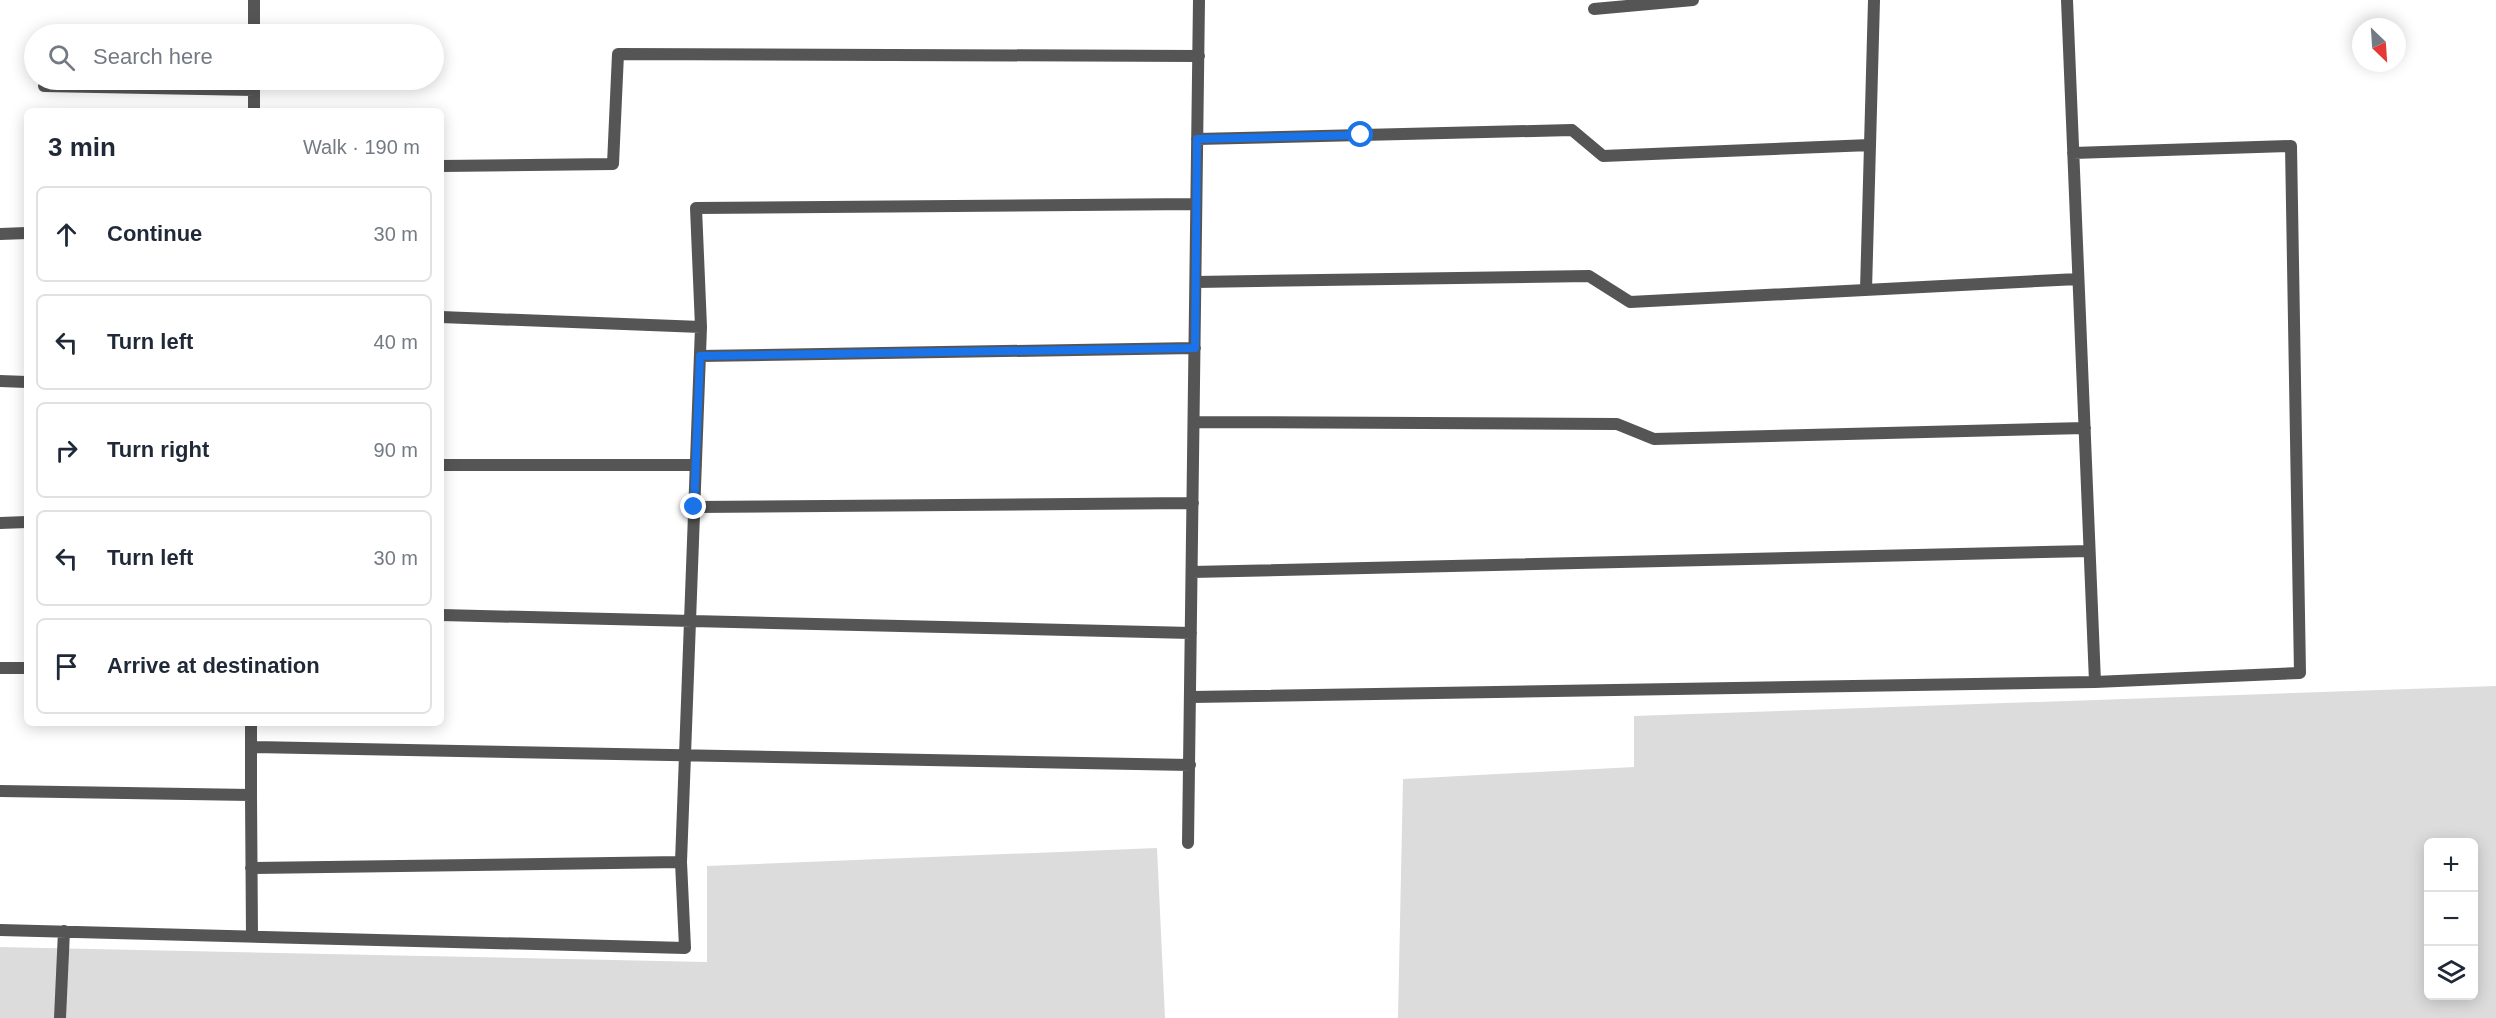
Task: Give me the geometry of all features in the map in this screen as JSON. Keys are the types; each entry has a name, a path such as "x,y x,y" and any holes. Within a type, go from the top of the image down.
{"street":[{"path":"254,0 254,24"},
{"path":"1188,843 1199,0"},
{"path":"1594,9 1693,0"},
{"path":"1866,290 1874,0"},
{"path":"2067,0 2095,682"},
{"path":"444,166 613,164 618,54 1198,56"},
{"path":"254,90 254,108"},
{"path":"1197,139 1572,130 1603,156 1870,145"},
{"path":"1191,697 2095,682 2300,673 2291,146 2073,153"},
{"path":"0,930 686,948 681,862 701,327 696,208 1196,204"},
{"path":"0,234 24,233"},
{"path":"1196,282 1589,276 1630,302 2078,279"},
{"path":"444,317 701,327"},
{"path":"700,356 1195,348"},
{"path":"0,381 24,382"},
{"path":"1194,422 1617,424 1654,439 2085,428"},
{"path":"444,465 696,465"},
{"path":"694,507 1193,503"},
{"path":"0,522 24,522"},
{"path":"1192,572 2090,551"},
{"path":"444,615 1191,633"},
{"path":"0,668 24,668"},
{"path":"251,726 252,936"},
{"path":"251,747 1190,765"},
{"path":"0,791 251,795"},
{"path":"251,868 681,862"},
{"path":"60,1018 64,931"}],"shaded area":[{"path":"2496,686 2496,1018 1398,1018 1403,779 1634,767 1634,716"},
{"path":"1157,848 1165,1018 0,1018 0,947 707,962 707,866"}],"route":[{"path":"694,507 700,356 1195,348 1197,139 1361,135"}]}
